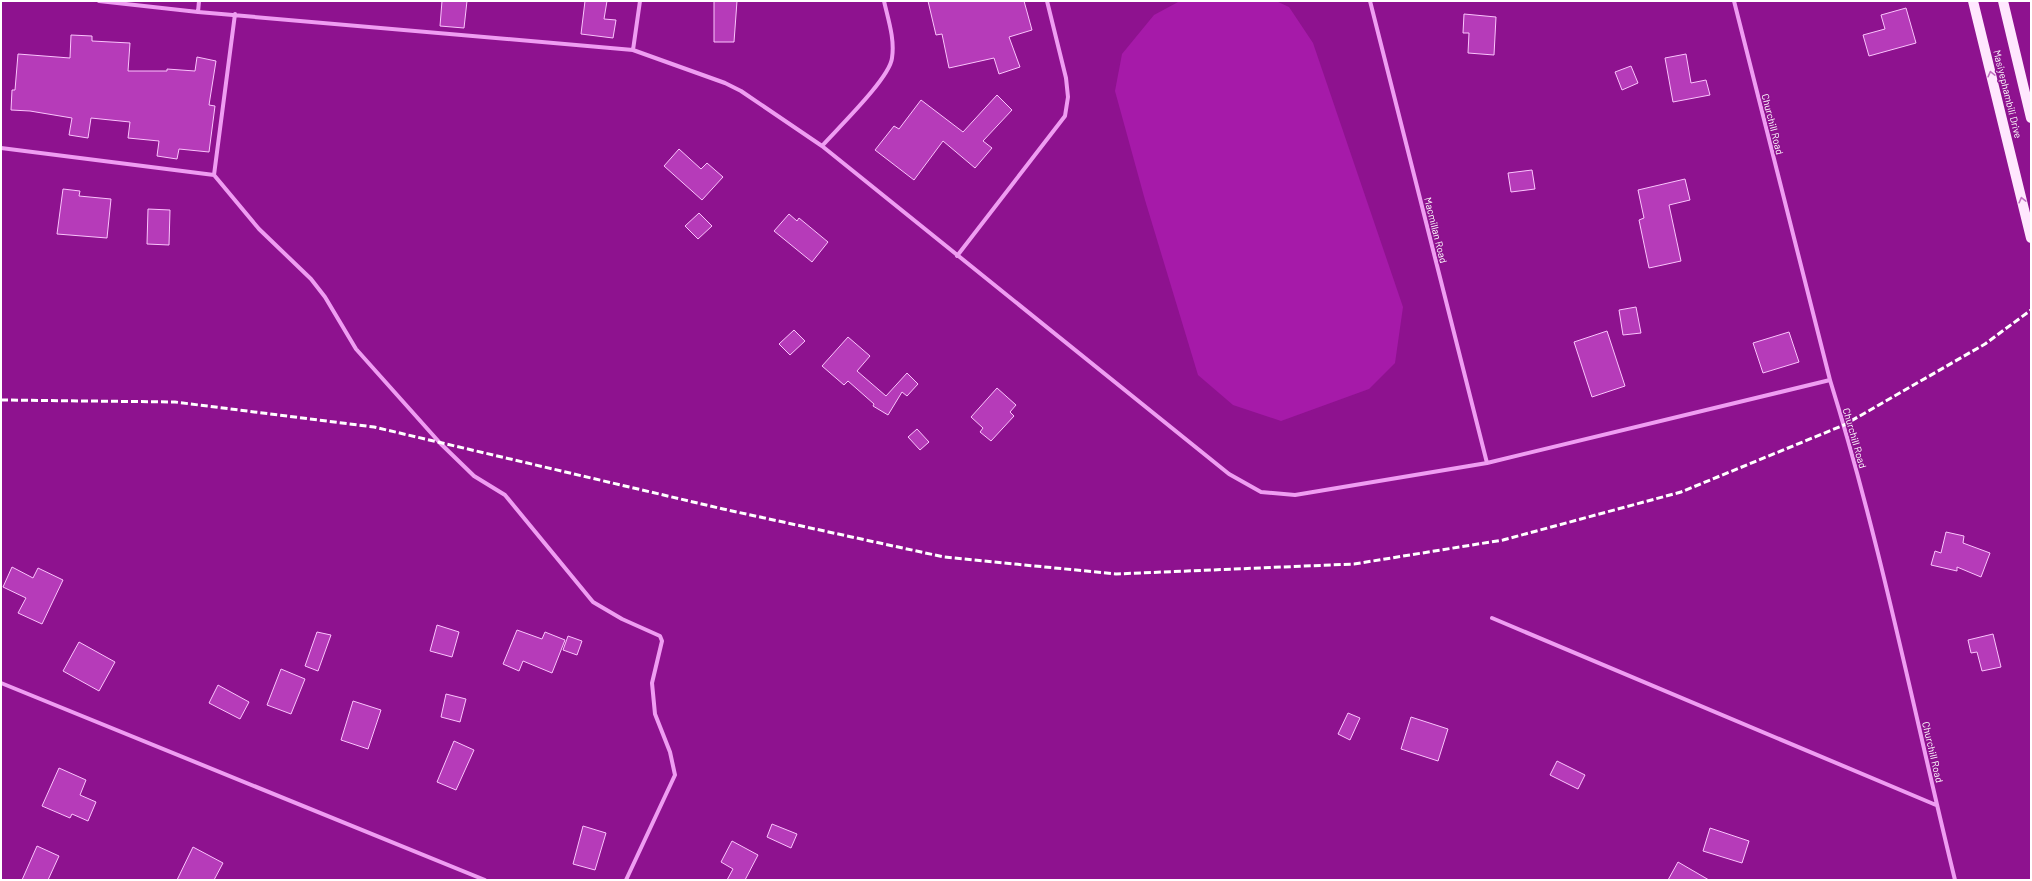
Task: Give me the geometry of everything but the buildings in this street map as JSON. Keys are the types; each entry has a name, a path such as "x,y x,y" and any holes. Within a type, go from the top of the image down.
{"main road":[{"name":"Masiyephambili Drive","path":"1973,1 2031,238"},
{"name":"Masiyephambili Drive","path":"2003,1 2031,118"}],"street":[{"path":"99,1 198,12 235,14 633,50 741,90 822,146 1229,474 1262,492 1296,494 1487,464 1830,380"},
{"path":"198,12 199,1"},
{"path":"633,50 640,1"},
{"path":"822,146 881,79 892,60 893,43 884,1"},
{"path":"957,256 1065,116 1068,97 1066,78 1047,1"},
{"name":"Macmillan Road","path":"1370,1 1487,464"},
{"name":"Churchill Road","path":"1734,1 1830,380 1844,425 1890,602 1936,805 1955,880"},
{"path":"214,175 235,14"},
{"path":"1,148 214,175 259,228 316,285 325,297 356,349 440,443 474,476 505,495 593,602 622,619 660,636 662,641 652,683 655,714 670,752 675,775 626,880"},
{"path":"1492,618 1936,805"},
{"path":"1,683 486,880"}],"shaded area":[{"path":"1180,1 1276,1 1289,7 1313,43 1403,307 1395,363 1369,389 1281,421 1233,405 1198,375 1145,200 1115,91 1122,54 1154,15"}],"railway":[{"path":"1,400 175,402 374,427 723,509 944,557 1116,574 1354,564 1503,540 1681,492 1844,425 1985,344 2031,310"}]}
